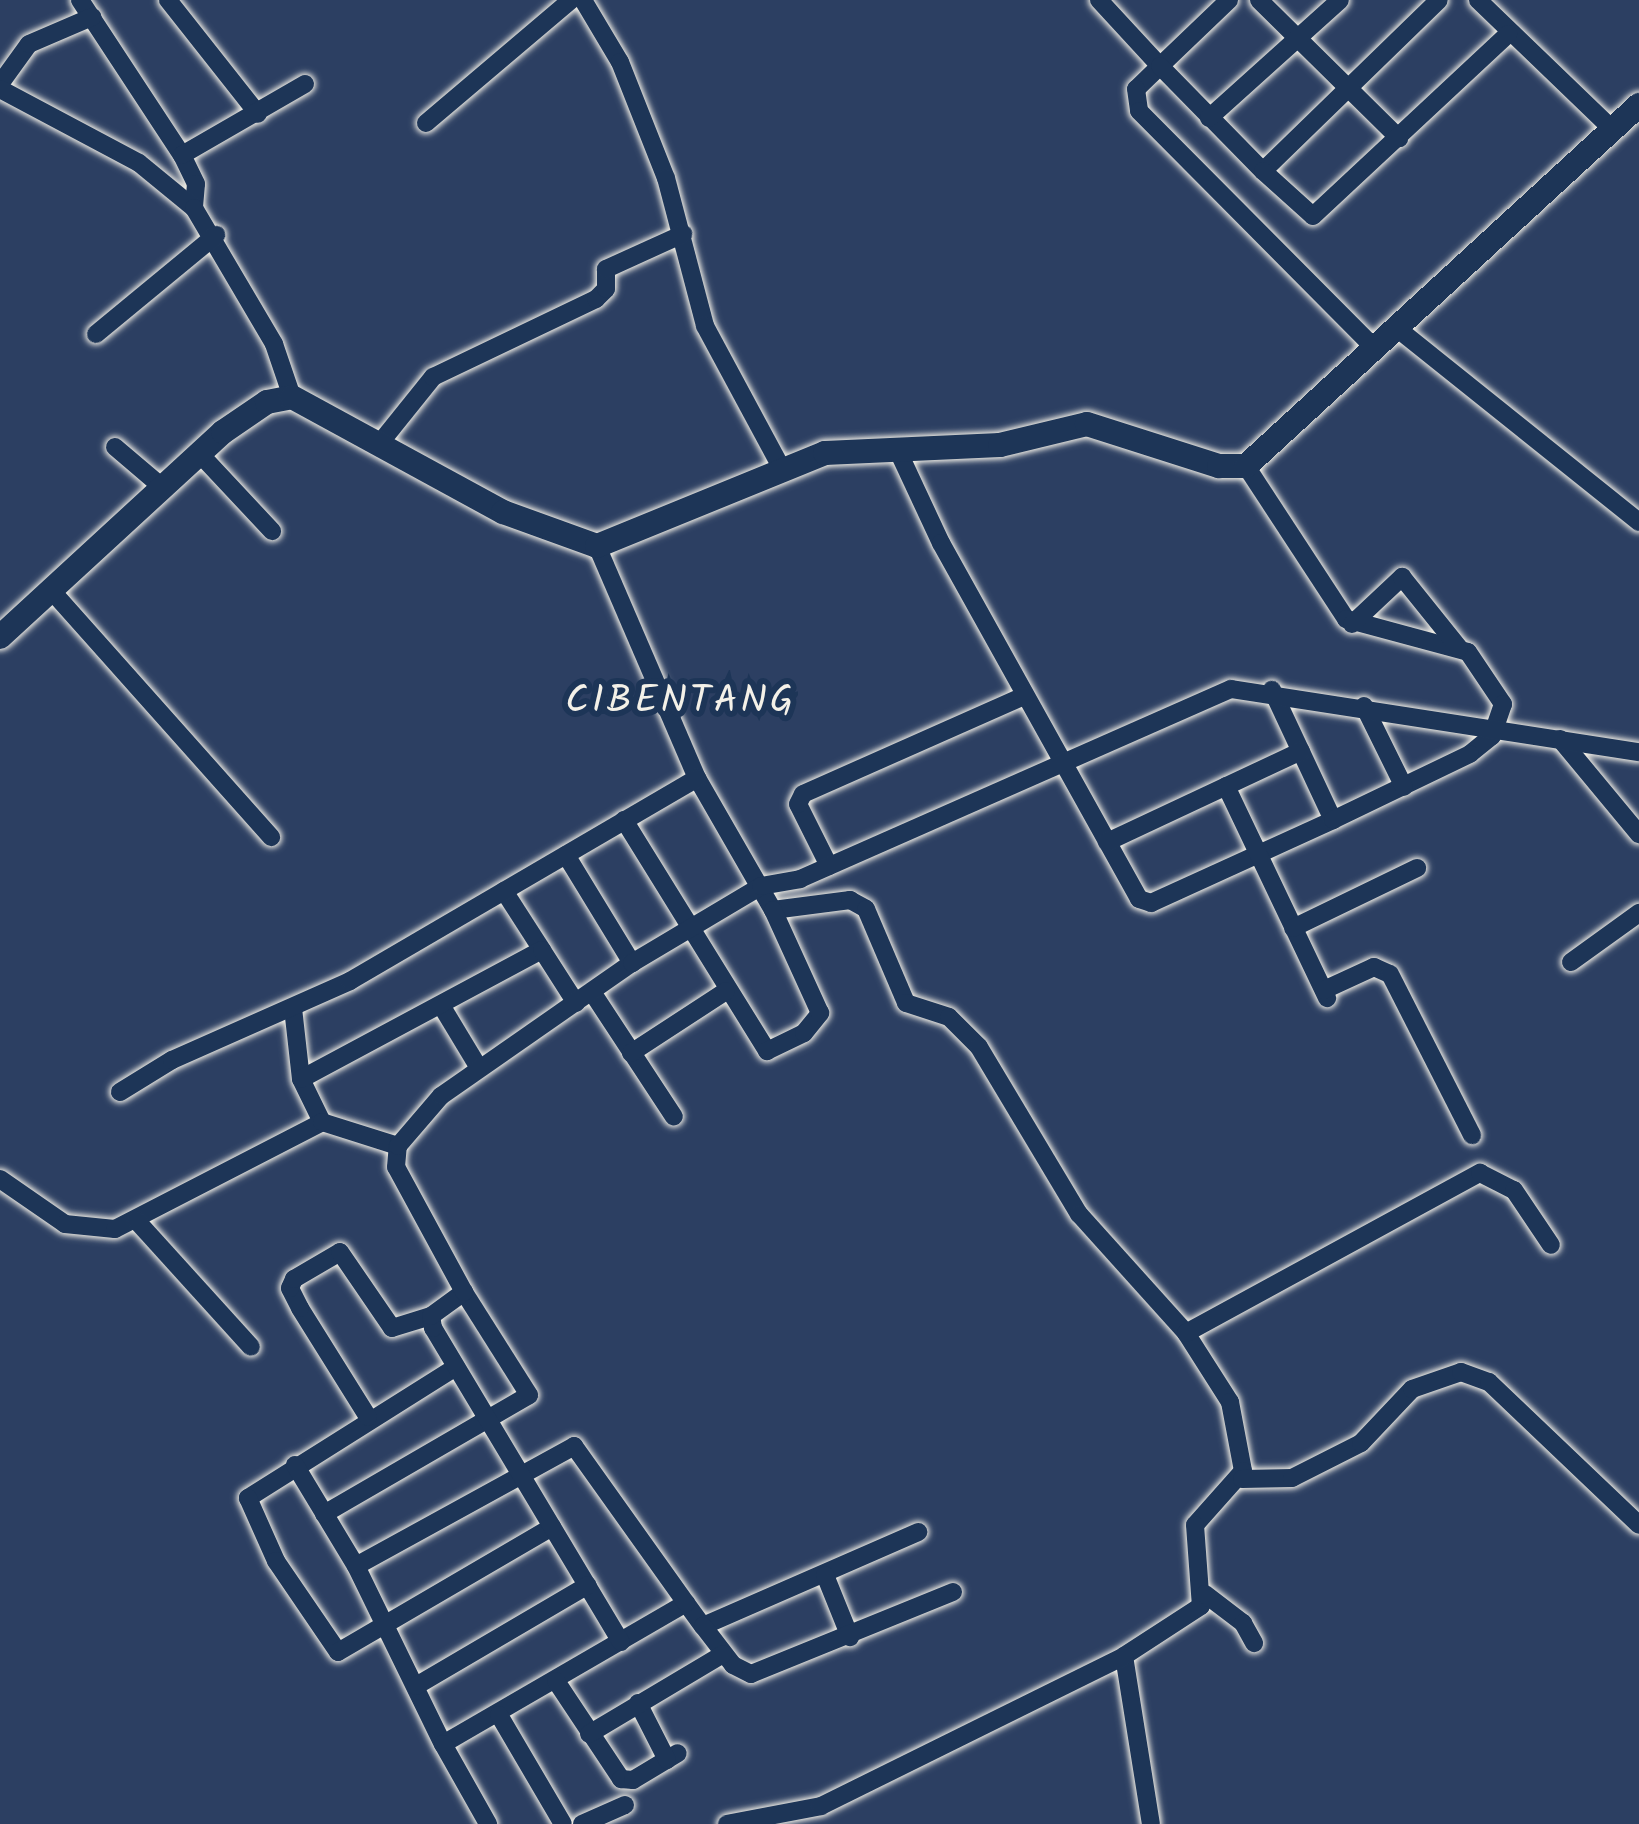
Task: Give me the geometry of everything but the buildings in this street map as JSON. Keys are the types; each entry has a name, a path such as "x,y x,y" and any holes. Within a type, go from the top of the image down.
{"street":[{"path":"80,0 182,155 196,184 194,208"},
{"path":"168,0 259,114"},
{"path":"426,123 571,0"},
{"path":"583,0 620,62 683,234 706,326 782,469"},
{"path":"1099,0 1209,118 1313,216 1508,34"},
{"path":"1258,0 1399,138"},
{"path":"1209,118 1340,0"},
{"path":"1263,171 1439,0"},
{"path":"1478,0 1508,34 1612,129"},
{"path":"1216,4 1136,89 1139,111 1375,349"},
{"path":"92,17 29,44 0,87 139,163 194,208 216,235 281,359 292,397"},
{"path":"182,155 305,84"},
{"path":"0,637 200,453 252,411 292,397 503,512 597,546 626,540 825,453 1000,445 1087,424 1219,466 1246,466 1639,105"},
{"path":"380,442 433,377 596,299 606,289 606,269 683,234"},
{"path":"96,334 216,235"},
{"path":"1398,329 1639,521"},
{"path":"115,447 162,487"},
{"path":"200,453 272,531"},
{"path":"899,453 1024,696 1136,897 1151,903 1470,754 1495,728 1499,692 1402,577 1352,624"},
{"path":"1246,466 1352,624 1459,648"},
{"path":"597,546 697,778 761,886 820,1013 804,1033 767,1051 725,991 624,820"},
{"path":"50,590 272,837"},
{"path":"325,1514 490,1421 530,1393 464,1292 397,1173 398,1146 415,1120 479,1068 632,963 761,886 829,866 1231,689 1272,690 1639,752"},
{"path":"1272,690 1333,820"},
{"path":"829,866 798,804 803,794 1024,696"},
{"path":"1364,706 1404,787"},
{"path":"1560,739 1639,834"},
{"path":"1107,842 1301,751"},
{"path":"120,1092 172,1060 293,1008 697,778"},
{"path":"1226,786 1326,995 1374,967 1390,974 1472,1136"},
{"path":"566,855 632,963"},
{"path":"1293,928 1417,868"},
{"path":"504,891 542,950 631,1053 674,1117"},
{"path":"773,910 850,900 866,909 906,1004 950,1017 979,1047 1079,1214 1186,1333 1239,1423 1242,1479"},
{"path":"1571,962 1639,913"},
{"path":"301,1079 542,950"},
{"path":"631,1053 725,991"},
{"path":"440,1005 479,1068"},
{"path":"293,1008 301,1079 322,1122"},
{"path":"0,1179 86,1230 136,1220 322,1122 398,1146"},
{"path":"1186,1333 1480,1173 1514,1190 1551,1246"},
{"path":"136,1220 251,1347"},
{"path":"368,1418 290,1288 294,1279 340,1252 392,1328 431,1316 464,1292"},
{"path":"431,1316 456,1367 621,1642"},
{"path":"456,1367 368,1418 247,1501 276,1561 334,1651 553,1527"},
{"path":"727,1824 821,1806 1124,1656 1194,1613 1205,1594 1195,1525 1242,1479 1292,1478 1361,1443 1412,1389 1461,1372 1489,1382 1639,1525"},
{"path":"356,1567 522,1474 581,1448 723,1654 752,1674 953,1592"},
{"path":"295,1466 356,1567 442,1744 488,1824"},
{"path":"703,1626 919,1532"},
{"path":"825,1575 850,1637"},
{"path":"416,1686 588,1585"},
{"path":"1205,1594 1244,1623 1254,1643"},
{"path":"442,1744 686,1603"},
{"path":"589,1734 723,1654"},
{"path":"1124,1656 1150,1824"},
{"path":"556,1681 624,1780 673,1756 638,1703"},
{"path":"499,1715 563,1824"},
{"path":"582,1824 625,1804"}],"district":[{"name":"CIBENTANG","path":"681,702"}]}
